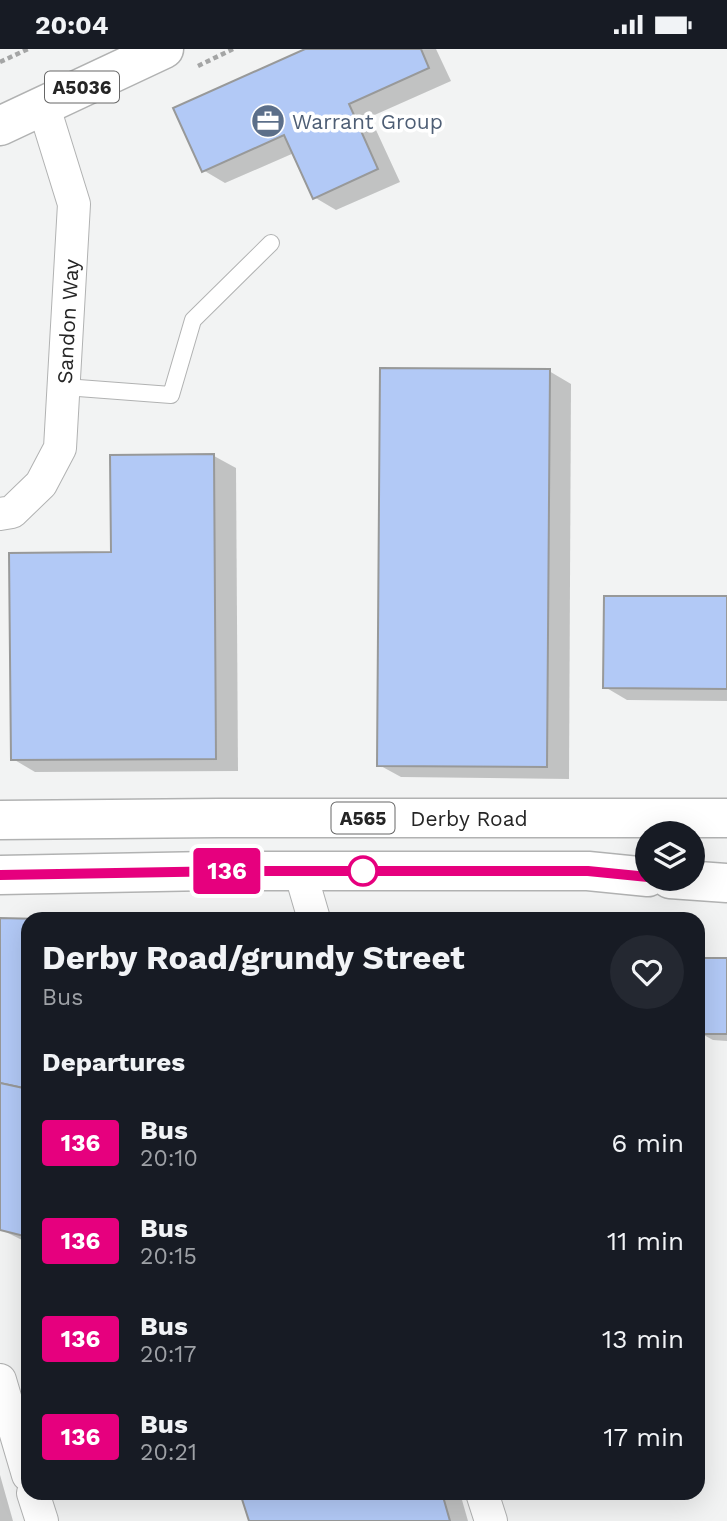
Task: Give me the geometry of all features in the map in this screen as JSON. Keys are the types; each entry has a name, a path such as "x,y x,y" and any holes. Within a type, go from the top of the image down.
{"main road":[{"name":"A5036","path":"0,126 164,49"},
{"name":"Derby Road","path":"0,820 727,818"},
{"path":"0,875 588,871 635,876"},
{"path":"705,881 727,883"}],"street":[{"name":"Sandon Way","path":"0,515 12,512 41,485 60,448 74,204 43,104"},
{"path":"300,871 312,912"},
{"path":"0,1380 21,1451"},
{"path":"35,1500 41,1521"},
{"path":"484,1500 491,1521"}],"lane":[{"path":"65,387 171,395 193,320 271,243"}],"path":[{"path":"0,62 28,49"}],"building":[{"name":"Warrant Group","path":"305,49 421,49 429,68 349,104 378,169 313,199 284,135 202,172 173,108"},
{"path":"380,368 550,369 547,767 377,766"},
{"path":"214,454 216,759 11,760 9,553 111,552 110,455"},
{"path":"604,596 727,596 727,689 603,688"},
{"path":"0,918 21,918 21,1088 0,1083"},
{"path":"705,958 727,958 727,1034 705,1034"},
{"path":"0,1083 21,1088 21,1235 0,1230"},
{"path":"242,1500 444,1500 450,1521 249,1521"}],"bus line":[{"name":"136","path":"0,875 232,871 588,871 635,876"}],"place":[{"name":"Warrant Group","path":"268,121"}]}
